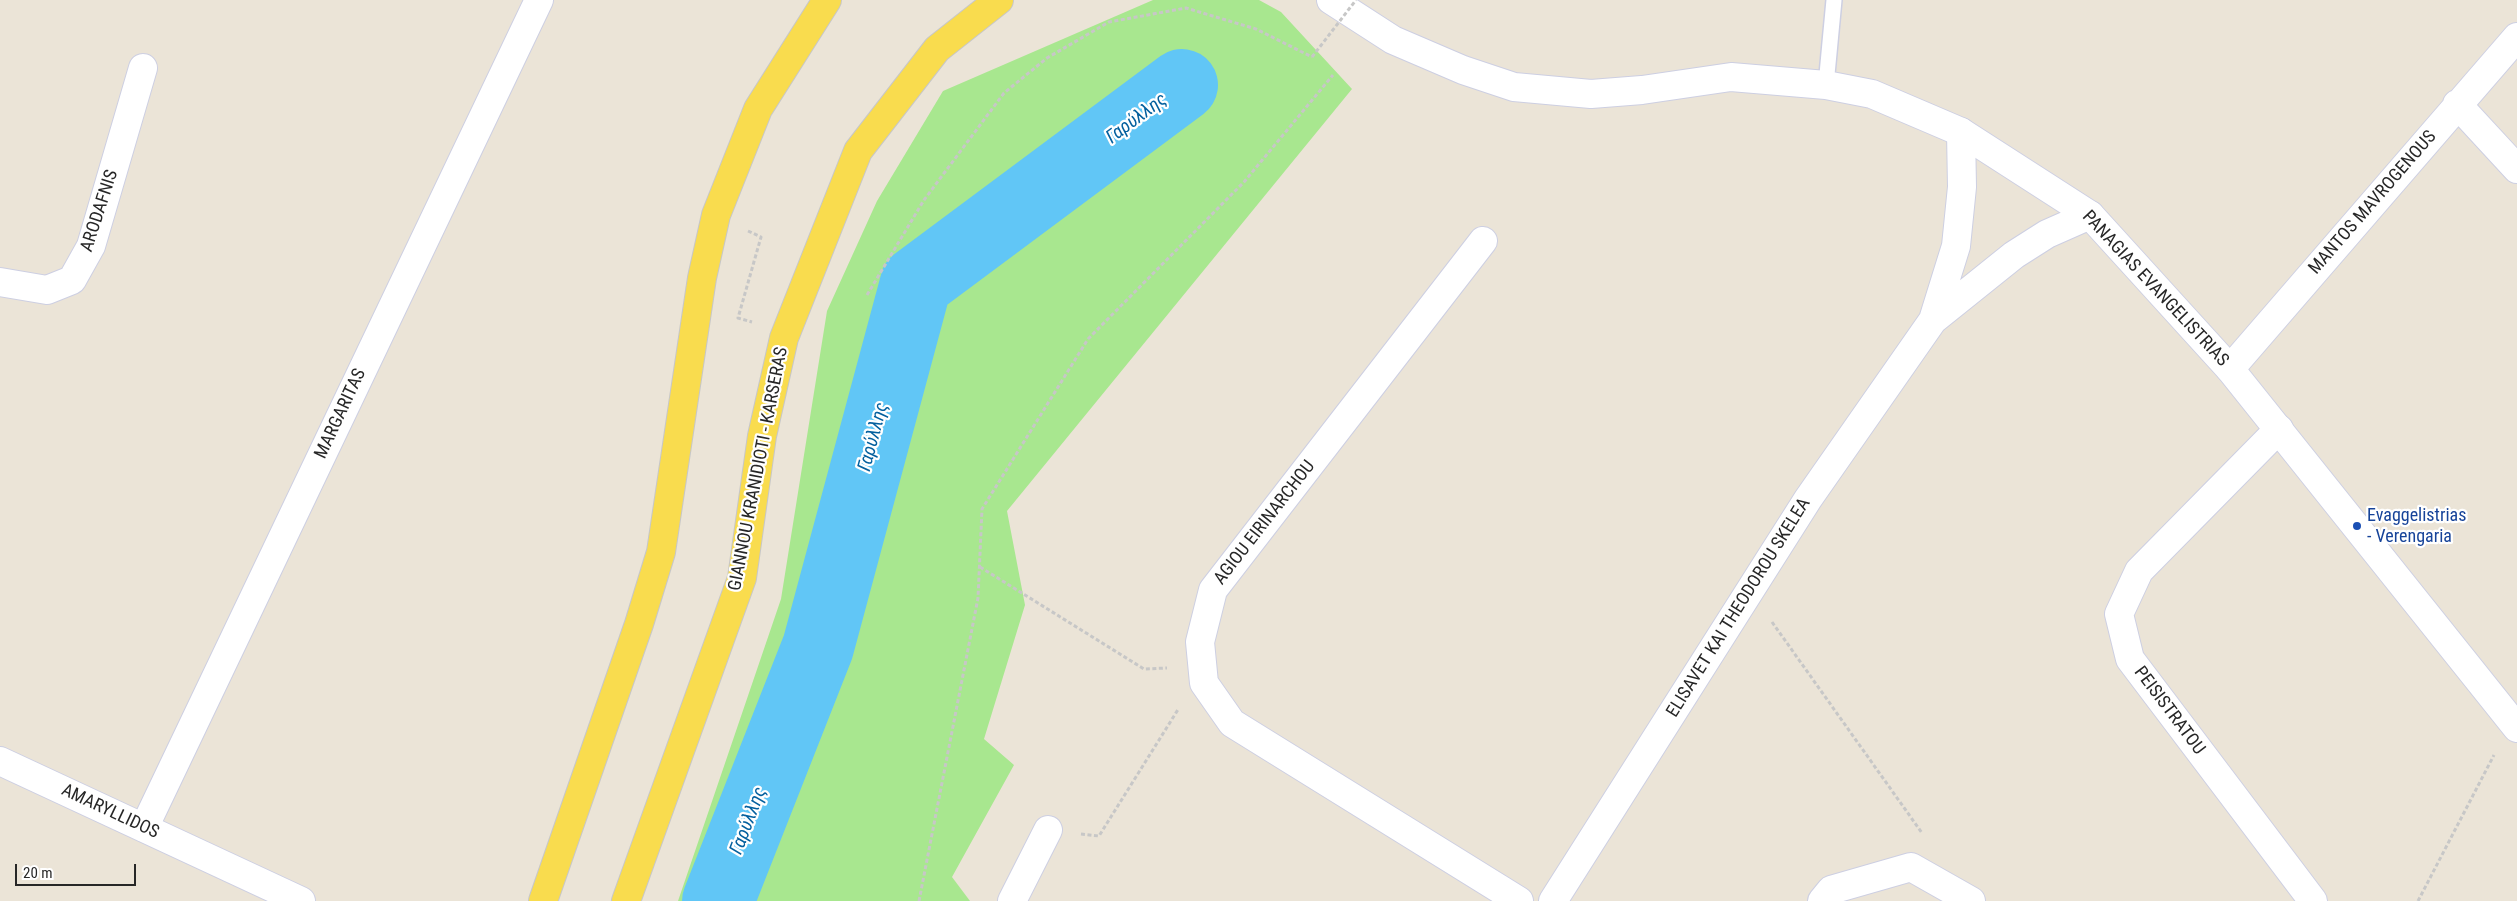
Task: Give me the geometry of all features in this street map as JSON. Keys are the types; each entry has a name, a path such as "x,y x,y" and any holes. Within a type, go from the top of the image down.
{"main road":[{"path":"543,901 639,624 661,552 702,278 716,215 758,109 827,0"},
{"name":"GIANNOU KRANIDIOTI - KARSERAS","path":"626,901 742,578 762,436 784,338 858,152 937,49 999,0"}],"street":[{"name":"MARGARITAS","path":"144,828 538,0"},
{"name":"PANAGIAS EVANGELISTRIAS","path":"1331,0 1393,40 1463,70 1514,87 1591,94 1642,90 1731,77 1826,86 1872,94 1961,132 2090,215 2230,369 2279,428 2514,725"},
{"path":"1368,0 1393,40"},
{"name":"MANTOS MAVROGENOUS","path":"2230,369 2517,37"},
{"name":"ARODAFNIS","path":"0,282 46,290 72,280 91,246 143,68"},
{"path":"2458,104 2517,169"},
{"name":"ELISAVET KAI THEODOROU SKELEA","path":"1933,320 1956,246 1962,187 1961,132"},
{"name":"ELISAVET KAI THEODOROU SKELEA","path":"1553,901 1808,499 1933,320 2014,255 2048,234 2090,215"},
{"name":"AGIOU EIRINARCHOU","path":"1483,241 1213,590 1200,642 1204,683 1232,723 1519,901"},
{"name":"PEISISTRATOU","path":"2279,428 2139,571 2119,614 2130,659 2313,901"},
{"name":"AMARYLLIDOS","path":"0,761 301,901"},
{"path":"1012,901 1048,830"},
{"path":"1822,901 1831,890 1911,866 1971,901"}],"lane":[{"path":"1826,86 1834,0"}],"path":[{"path":"867,296 924,200 1004,93 1047,58 1109,22 1186,8 1256,29 1312,57 1356,0"},
{"path":"920,901 978,598 982,509 1088,339 1244,182 1333,75"},
{"path":"741,227 761,237 738,318 753,322"},
{"path":"979,566 1144,669 1202,666"},
{"path":"1750,591 1923,834"},
{"path":"1099,836 1174,712"},
{"path":"2418,901 2514,725"}],"green space":[{"path":"1153,0 1259,0 1281,12 1352,89 1007,511 1025,605 984,739 1014,765 952,877 970,901 678,901 781,599 827,311 877,201 943,91"}],"waterway":[{"name":"Γαρύλλης","path":"718,901 818,647 916,283 1182,85"}],"place":[{"name":"Evaggelistrias - Verengaria","path":"2357,526"}]}
